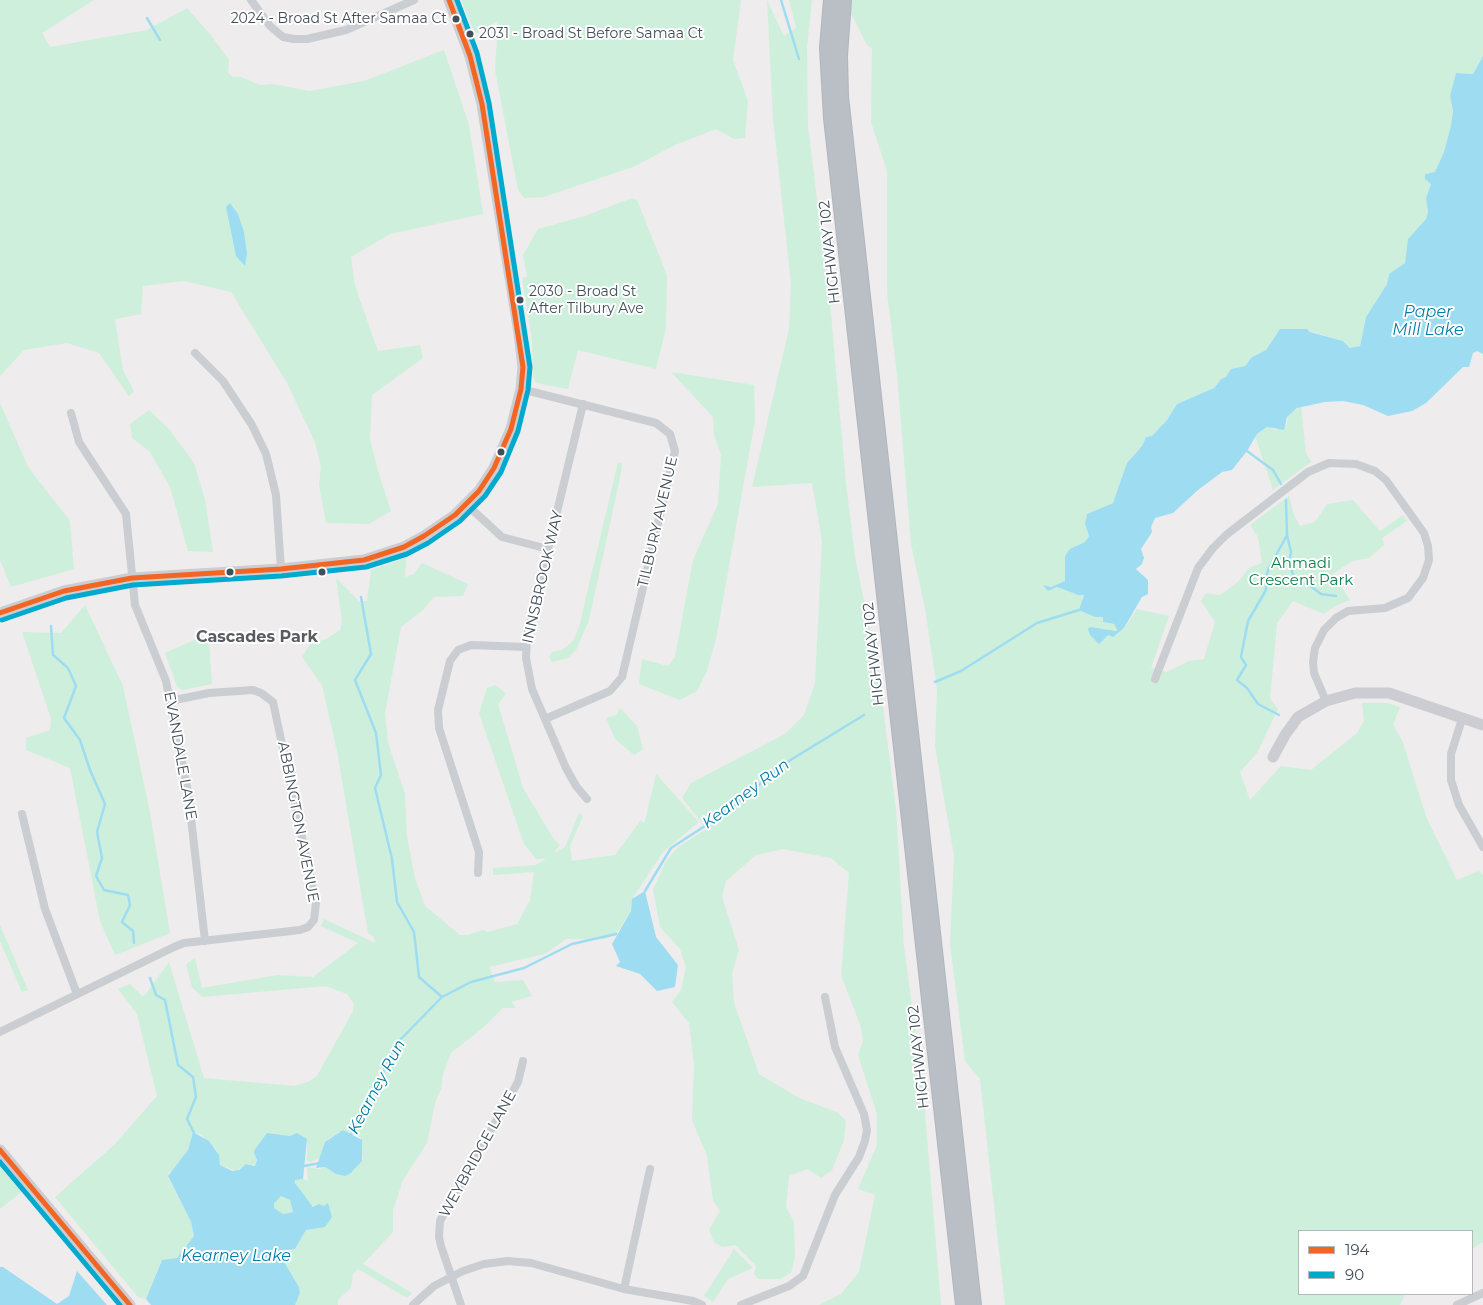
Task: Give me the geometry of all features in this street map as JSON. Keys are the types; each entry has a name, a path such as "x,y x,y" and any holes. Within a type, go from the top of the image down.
{"highway":[{"name":"HIGHWAY 102","path":"831,0 827,48 830,110 963,1305"},
{"name":"HIGHWAY 102","path":"844,0 840,56 841,96 974,1305"}],"street":[{"path":"251,0 270,26 284,37 307,39 346,30 414,0"},
{"path":"0,613 64,591 132,578 338,565 385,554 424,536 467,505 494,468 503,449 511,429 521,389 523,367 520,333 482,104 470,56 449,0"},
{"path":"194,353 222,382 252,425 266,454 276,495 281,569"},
{"name":"TILBURY AVENUE","path":"521,389 650,421 661,426 672,439 674,458 622,678 610,691 545,719"},
{"name":"INNSBROOK WAY","path":"583,404 526,647 529,679 545,719 566,768 576,786 588,798"},
{"name":"EVANDALE LANE","path":"71,413 79,442 126,514 135,606 164,674 188,792 205,941"},
{"path":"1155,679 1198,568 1213,548 1226,535 1308,472 1326,464 1345,462 1366,467 1386,480 1424,533 1428,546 1429,560 1424,578 1408,598 1385,608 1348,611 1336,618 1324,630 1317,642 1313,662 1314,673 1326,701"},
{"path":"467,505 502,537 548,549"},
{"path":"478,873 479,852 438,728 438,710 450,660 458,650 471,645 526,647"},
{"name":"ABBINGTON AVENUE","path":"0,1032 174,946 300,930 308,927 314,920 316,903 273,702 261,693 253,690 209,694 170,701"},
{"path":"1272,757 1284,735 1298,717 1326,701 1355,693 1383,693 1483,725"},
{"path":"1462,719 1451,754 1450,780 1459,805 1483,847"},
{"path":"22,814 45,909 77,994"},
{"path":"741,1305 790,1286 803,1276 835,1195 859,1157 865,1141 867,1130 864,1114 835,1047 825,997"},
{"name":"WEYBRIDGE LANE","path":"461,1305 439,1237 440,1220 518,1082 523,1061"},
{"path":"0,1150 130,1305"},
{"path":"624,1289 650,1169"},
{"path":"413,1305 434,1286 451,1276 484,1264 516,1262 530,1263 624,1289 693,1301 702,1305"},
{"path":"1457,1305 1483,1293"}],"green space":[{"path":"0,0 94,0 42,33 50,47 147,30 187,8 210,34 229,60 228,73 233,77 241,77 260,85 273,84 309,91 364,81 444,50 469,125 483,214 390,234 351,257 355,286 378,351 420,345 423,358 372,395 370,439 391,511 369,524 326,523 319,485 321,467 315,442 287,383 231,292 184,281 143,286 141,314 115,319 123,370 134,391 129,396 99,353 67,343 24,350 0,376"},
{"path":"461,0 741,0 733,60 748,101 745,138 734,139 716,129 675,145 633,167 544,197 524,198 518,190 495,70 498,21 475,34"},
{"path":"767,0 784,36 796,28 789,0 812,0 807,47 808,126 831,314 846,484 856,563 877,660 896,809 904,946 923,1089 941,1305 819,1305 841,1294 859,1272 875,1195 858,1189 877,1145 877,1114 858,1055 863,1041 861,1027 841,975 849,873 831,858 783,849 756,855 726,881 722,897 739,950 732,973 734,1003 759,1074 799,1098 837,1112 846,1121 844,1140 832,1170 821,1178 807,1169 789,1176 786,1207 794,1222 795,1257 791,1273 780,1279 758,1279 754,1274 756,1266 735,1245 722,1247 714,1242 709,1230 720,1211 713,1200 707,1156 692,1120 694,1064 689,1023 672,1002 681,990 686,968 680,949 660,927 653,890 666,861 678,847 707,829 682,798 691,783 785,734 804,715 815,683 822,541 812,483 752,487 789,329 791,284 773,118"},
{"name":"Ahmadi Crescent Park","path":"844,0 1483,0 1483,56 1473,74 1456,73 1450,96 1453,111 1451,125 1444,152 1435,173 1426,174 1431,184 1426,198 1428,212 1426,219 1408,239 1405,263 1389,274 1387,284 1366,317 1360,346 1350,348 1343,341 1303,329 1280,329 1266,350 1252,357 1245,366 1231,369 1226,377 1217,383 1214,388 1177,404 1167,420 1152,436 1146,437 1142,446 1134,454 1113,503 1087,514 1085,524 1089,536 1085,542 1065,556 1065,581 1051,587 1044,585 1052,589 1057,587 1078,595 1084,595 1082,600 1098,617 1103,617 1106,623 1114,624 1118,629 1110,632 1106,629 1096,629 1090,632 1090,635 1108,635 1124,629 1137,609 1169,616 1151,668 1167,672 1189,661 1204,659 1215,622 1201,601 1206,593 1220,595 1239,581 1249,568 1262,563 1258,537 1250,525 1289,496 1294,515 1300,526 1315,522 1327,504 1353,500 1380,531 1403,515 1407,521 1382,538 1384,545 1369,558 1352,561 1333,574 1350,600 1335,606 1324,614 1293,601 1277,623 1270,699 1278,709 1257,753 1240,772 1250,800 1281,766 1311,770 1357,733 1364,721 1362,703 1388,703 1400,707 1393,725 1402,740 1427,819 1457,880 1479,871 1483,875 1483,1242 1473,1248 1473,1230 1298,1230 1298,1295 1405,1295 1400,1305 1005,1305 980,1079 965,1061 950,944 954,856 935,746 937,689 925,608 911,544 897,374 887,292 887,171 871,122 872,48 867,45"},
{"path":"632,198 637,200 667,275 666,328 656,369 578,350 568,389 536,383 533,376 532,340 522,278 527,277 523,255 538,229 585,216"},
{"path":"671,372 754,385 755,420 716,639 707,671 697,691 680,700 639,684 642,659 668,666 675,657 693,560 718,504 721,455 714,435 713,417"},
{"path":"0,403 28,467 70,521 74,569 11,587 0,560"},
{"path":"1301,406 1306,453 1311,462 1273,490 1255,436 1267,427 1275,430 1287,425 1288,415"},
{"path":"149,410 169,429 194,463 205,499 213,552 188,551 170,487 150,452 132,438 130,424"},
{"path":"618,462 622,463 621,473 589,620 576,650 568,658 552,662 549,657 552,652 562,650 573,641 579,627"},
{"path":"406,558 405,577 414,574 422,563 468,584 463,596 434,597 423,610 401,627 385,713 388,743 405,794 407,837 415,878 425,906 460,935 468,935 483,930 488,932 517,924 530,900 534,872 493,875 493,868 536,865 546,859 536,859 524,844 479,713 487,688 496,685 506,694 498,704 523,788 553,838 560,845 554,853 565,847 579,813 583,816 570,846 572,861 615,855 641,820 643,823 645,821 656,774 699,822 663,852 632,899 631,911 616,934 605,939 566,939 545,954 489,967 495,982 523,980 532,996 511,1002 516,1008 503,1008 484,1027 451,1053 435,1103 427,1143 403,1180 393,1210 393,1232 363,1264 412,1293 407,1298 358,1269 353,1274 351,1288 338,1300 338,1305 295,1305 300,1293 299,1287 283,1260 284,1253 296,1248 306,1230 315,1228 326,1203 324,1206 314,1207 296,1186 295,1180 303,1179 308,1181 307,1167 319,1169 325,1167 336,1174 351,1173 353,1171 363,1159 360,1137 342,1131 328,1139 321,1157 311,1162 307,1161 307,1139 268,1133 256,1147 256,1165 246,1164 236,1171 220,1165 216,1149 201,1135 193,1132 188,1150 174,1170 169,1172 168,1178 191,1222 194,1236 177,1258 161,1261 146,1299 138,1297 55,1197 114,1145 157,1096 137,1014 118,989 130,984 142,996 145,995 169,962 204,1078 295,1086 310,1081 317,1076 353,1011 354,1004 347,994 326,986 202,997 192,987 186,964 195,958 202,988 277,975 313,977 358,943 321,926 324,919 375,943 374,937 368,933 337,751 322,685 302,657 310,644 326,639 340,630 342,622 336,578 359,601 367,601 371,570"},
{"path":"85,605 123,686 149,807 170,933 115,955 100,921 70,768 26,750 26,738 50,730 51,719 22,632 61,633"},
{"path":"203,636 209,642 212,684 182,690 177,686 165,653"},
{"path":"620,708 637,726 643,749 634,755 615,739 606,718 616,715"},
{"path":"0,925 28,990 22,992 0,941"},
{"path":"0,1150 28,1187 0,1209"},
{"path":"281,1196 290,1200 293,1212 283,1214 274,1208 274,1204"},
{"path":"734,1249 753,1268 728,1279 713,1302 704,1296"}],"water":[{"name":"Paper Mill Lake","path":"1483,56 1483,354 1477,351 1473,353 1469,367 1463,367 1426,403 1412,411 1388,416 1363,405 1343,401 1325,402 1297,408 1287,417 1284,430 1267,427 1257,434 1232,470 1222,472 1198,490 1173,513 1155,518 1151,527 1152,532 1141,549 1144,558 1142,564 1136,569 1148,580 1148,594 1142,597 1124,628 1113,637 1108,635 1099,644 1090,635 1088,629 1090,627 1116,631 1117,629 1114,624 1103,622 1103,617 1095,617 1079,610 1084,595 1078,595 1057,587 1048,591 1043,585 1051,587 1065,581 1065,556 1070,549 1085,542 1089,536 1085,524 1087,514 1113,503 1127,463 1142,446 1146,437 1152,436 1167,420 1177,404 1214,388 1221,379 1226,377 1231,369 1245,366 1252,357 1266,350 1280,329 1307,329 1310,332 1343,341 1350,348 1360,346 1366,317 1387,284 1389,274 1405,263 1408,239 1426,219 1428,212 1426,198 1431,184 1425,179 1425,174 1435,172 1444,152 1451,125 1453,111 1450,96 1456,73 1473,74"},
{"path":"230,203 238,214 244,232 247,254 245,266 236,256 226,207"},
{"path":"645,891 656,937 678,965 675,987 657,991 640,974 616,966 620,962 612,944 631,911 632,899"},
{"path":"343,1130 362,1140 362,1161 351,1173 345,1176 336,1174 325,1167 316,1168 325,1142"},
{"name":"Kearney Lake","path":"193,1132 209,1141 219,1155 220,1165 232,1171 239,1170 246,1164 255,1166 257,1160 254,1153 255,1149 267,1133 290,1136 297,1133 307,1139 303,1179 295,1180 295,1183 313,1207 319,1204 324,1206 328,1203 332,1217 325,1227 306,1230 295,1249 284,1253 283,1260 299,1287 300,1293 295,1305 151,1305 146,1299 162,1260 177,1258 194,1236 191,1222 168,1176 188,1150","holes":["281,1196 290,1200 293,1212 283,1214 274,1208 274,1204"]},
{"path":"0,1267 3,1267 57,1304 69,1296 77,1271 107,1305 0,1305"}],"waterway":[{"path":"781,0 799,59"},
{"path":"147,18 160,40"},
{"path":"1247,451 1273,470 1281,484"},
{"path":"1286,500 1287,535 1291,552 1289,562 1293,575 1298,584 1308,584 1321,594 1336,596"},
{"path":"1279,715 1258,704 1247,688 1237,680 1246,665 1241,657 1248,621 1266,590 1266,577 1269,568 1287,535"},
{"path":"361,597 371,654 355,680 376,733 381,775 375,788 392,859 397,902 414,932 419,977 442,997"},
{"name":"Kearney Run","path":"935,682 961,671 1037,623 1079,610"},
{"path":"51,626 53,655 68,668 76,686 64,718 80,740 90,770 105,804 97,832 102,858 96,876 104,890 128,895 130,905 122,922 133,931 134,943"},
{"name":"Kearney Run","path":"645,891 671,848 725,813 784,764 864,715"},
{"name":"Kearney Run","path":"350,1137 399,1041 442,997 471,982 524,968 572,944 616,934"},
{"path":"150,978 156,995 165,1000 178,1065 193,1077 196,1097 187,1119 194,1133"},
{"name":"Kearney Run","path":"304,1166 320,1163"}],"transit line":[{"name":"194","path":"0,613 64,591 132,578 281,569 364,560 404,547 424,536 455,515 479,491 494,468 511,429 521,389 523,367 482,104 470,56 449,0"},
{"name":"90","path":"2,620 66,598 133,585 281,576 366,567 407,554 428,543 460,521 485,496 501,472 518,431 528,390 530,367 489,103 477,53 457,0"},
{"name":"194","path":"0,1150 130,1305"},
{"name":"90","path":"0,1162 120,1305"}],"place":[{"name":"2024 - Broad St After Samaa Ct","path":"456,19"},
{"name":"2031 - Broad St Before Samaa Ct","path":"470,34"},
{"name":"2030 - Broad St After Tilbury Ave","path":"520,300"}],"district":[{"name":"Cascades Park","path":"257,637"}]}
